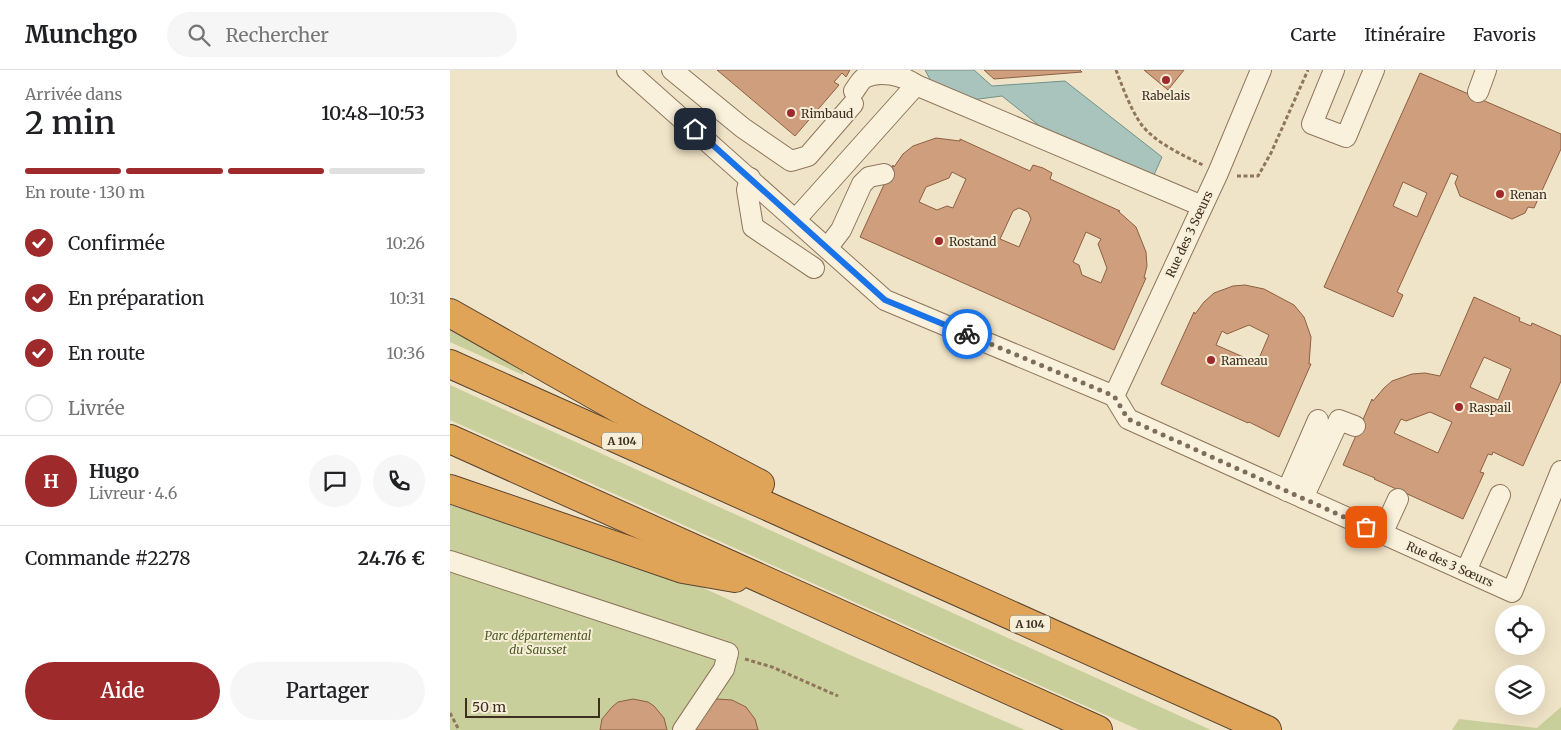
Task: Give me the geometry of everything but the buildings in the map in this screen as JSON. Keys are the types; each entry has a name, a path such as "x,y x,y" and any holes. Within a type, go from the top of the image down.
{"highway":[{"path":"450,313 637,419 775,491 793,518"},
{"name":"A 104","path":"450,364 1267,730"},
{"path":"450,439 1098,730"},
{"path":"450,489 683,569 771,583"}],"street":[{"path":"627,70 828,247 885,300 1114,396"},
{"path":"672,70 743,128 791,161 808,156 853,98 864,78 878,72 888,72 904,76 916,85 1202,206"},
{"name":"Rue des 3 Sœurs","path":"1261,70 1218,173 1114,396 1128,419 1512,592 1561,471"},
{"path":"1334,70 1312,124 1346,137 1374,70"},
{"path":"1478,92 1486,70"},
{"path":"796,219 916,85"},
{"path":"722,153 743,128"},
{"path":"828,247 841,230 862,184 869,176 884,174"},
{"path":"750,178 747,190 753,228 814,268"},
{"path":"1295,494 1318,420"},
{"path":"1295,494 1338,420 1355,426"},
{"path":"1466,571 1500,495"},
{"path":"1382,534 1398,499"},
{"path":"450,561 728,653 724,669 683,730"}],"path":[{"path":"1116,70 1129,102 1142,125 1173,151 1218,173 1240,177 1258,176 1271,153 1308,70"},
{"path":"728,653 772,668 838,696"},
{"path":"450,713 459,730"}],"green space":[{"path":"450,326 524,367 523,375 450,342"},
{"path":"450,385 1211,730 1139,730 450,420"},
{"name":"Parc départemental du Sausset","path":"450,505 697,585 850,655 1025,730 450,730"},
{"path":"1561,707 1561,730 1452,730 1459,719 1537,728"}],"water":[{"path":"925,70 974,70 992,86 1065,81 1162,157 1153,177 1051,135 1002,96 971,100 931,81"}],"way so far":[{"path":"967,334 1114,396 1128,419 1366,527"}],"place":[{"name":"Rabelais","path":"1166,80"},
{"name":"Rimbaud","path":"791,113"},
{"name":"Renan","path":"1500,194"},
{"name":"Rostand","path":"939,241"},
{"name":"Rameau","path":"1211,360"},
{"name":"Raspail","path":"1459,407"}],"route":[{"path":"695,129 885,300 967,334"}]}
